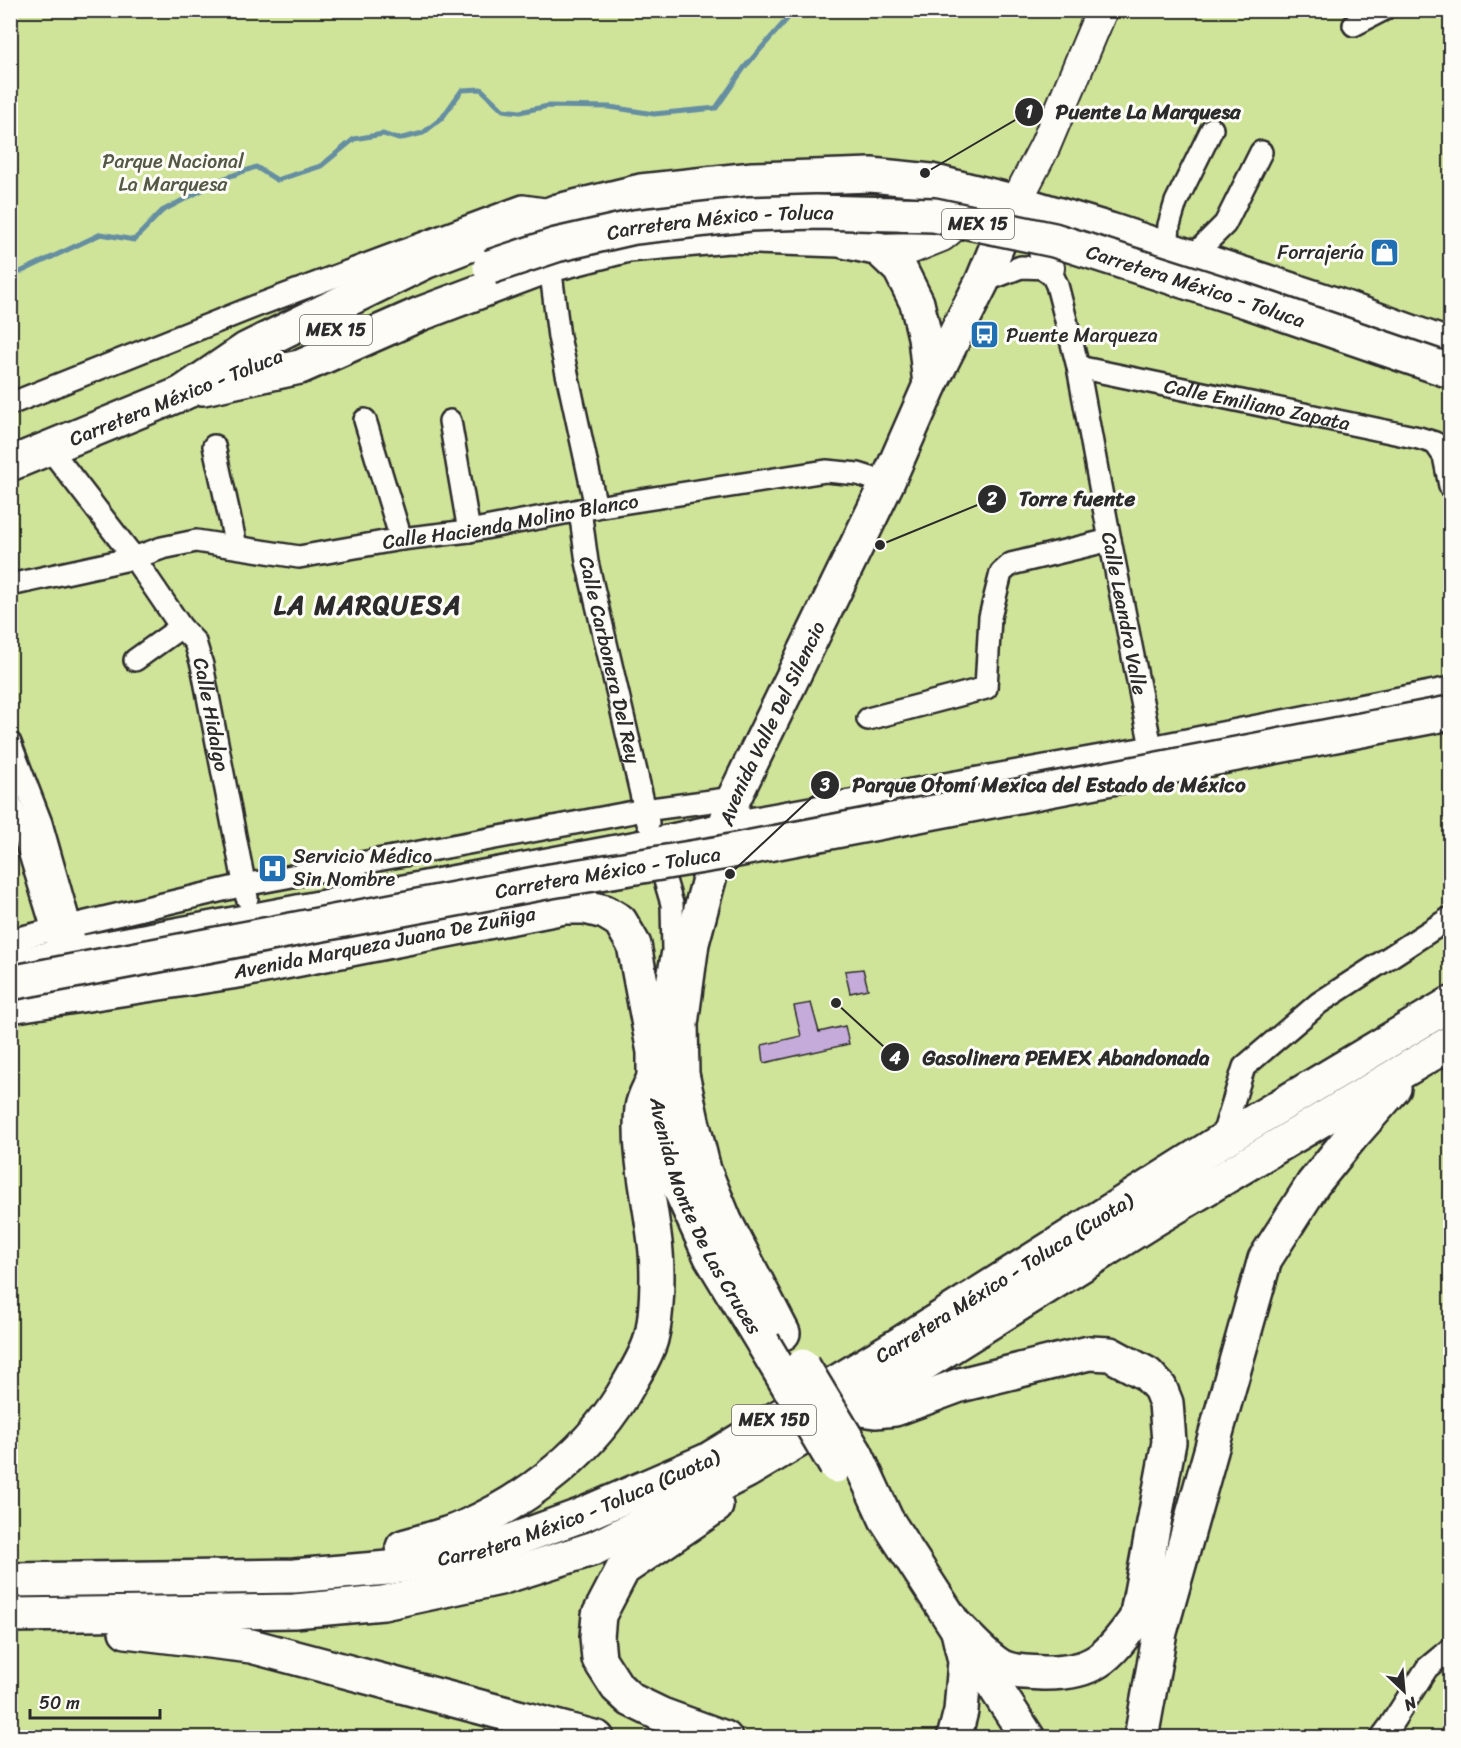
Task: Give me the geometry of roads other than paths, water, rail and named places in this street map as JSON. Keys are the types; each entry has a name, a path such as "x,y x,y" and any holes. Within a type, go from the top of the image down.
{"main road":[{"path":"181,394 300,367 420,314 550,265 628,245 729,236 839,240 879,249 912,248 942,236 1016,203 1045,146 1102,10"},
{"path":"181,394 247,349 427,261 558,211 641,191 753,179 871,175 931,181 1016,203 1179,253 1337,304 1450,346"},
{"path":"1016,203 1042,244 1049,268"},
{"name":"Avenida Valle Del Silencio","path":"663,1068 681,1024 692,944 730,810 887,483 930,385 982,282 1016,203"},
{"name":"Carretera México - Toluca","path":"10,464 490,267 556,245 635,227 750,214 816,212 934,215 1054,240 1246,301 1450,371"},
{"path":"879,249 900,269 917,303 925,338 930,385"},
{"name":"Carretera México - Toluca","path":"10,983 551,881 722,853 1450,713"},
{"name":"Avenida Marqueza Juana De Zuñiga","path":"10,1006 244,970 564,907 585,907 605,912 620,921 634,945 663,1068"},
{"name":"Carretera México - Toluca (Cuota)","path":"10,1580 294,1576 388,1568 486,1550 582,1515 706,1461 898,1345 1221,1141 1450,1004"},
{"path":"1141,1737 1161,1632 1266,1259 1313,1184 1350,1138 1393,1089 1447,1052"},
{"name":"Carretera México - Toluca (Cuota)","path":"15,1615 294,1611 383,1603 500,1578 595,1548 747,1471 853,1408 1155,1219 1447,1052"},
{"path":"294,1576 462,1528 502,1508 567,1461 596,1430 621,1398 651,1339 656,1296 656,1254 643,1155 642,1106 663,1068"},
{"name":"Avenida Monte De Las Cruces","path":"663,1068 661,1122 680,1190 711,1257 773,1338 846,1460 957,1627"},
{"path":"853,1408 875,1411 895,1409 960,1385 1089,1353 1110,1354 1147,1374 1160,1388 1166,1403 1169,1442 1136,1619 1119,1642 1104,1658 1089,1667 1064,1673 1015,1671 991,1659 957,1627"},
{"path":"725,1737 662,1715 631,1700 617,1687 599,1659 597,1636 599,1615 623,1569 722,1502 747,1471"},
{"path":"15,1615 251,1646 597,1737"},
{"path":"954,1737 961,1711 965,1661 957,1627"},
{"path":"957,1627 1028,1737"}],"street":[{"path":"1354,26 1383,10"},
{"path":"1212,129 1176,202 1169,225 1179,253 1225,224 1261,152"},
{"path":"10,404 256,306 523,206 558,211"},
{"name":"Calle Carbonera Del Rey","path":"550,265 559,338 588,508 587,562 644,810 672,904 673,951 663,1068"},
{"path":"982,282 1021,267 1049,268"},
{"name":"Calle Leandro Valle","path":"1049,268 1058,285 1078,367 1151,747"},
{"name":"Calle Emiliano Zapata","path":"1078,367 1435,443 1444,456 1450,486"},
{"path":"365,420 401,539"},
{"path":"450,421 470,531"},
{"path":"214,446 236,546"},
{"name":"Calle Hidalgo","path":"50,449 134,558 181,627 195,642 202,664 251,914"},
{"name":"Calle Hacienda Molino Blanco","path":"10,585 134,558 162,548 196,541 299,557 401,539 470,531 588,508 826,471 858,474 887,483"},
{"path":"868,719 986,688 990,617 1001,573 1011,564 1110,540"},
{"path":"135,660 181,627"},
{"path":"10,960 65,938 244,885 644,810 730,810 1151,747 1450,688"},
{"path":"1412,694 1430,715 1450,732"},
{"path":"10,742 24,827"},
{"path":"10,802 24,827 65,938"},
{"path":"10,940 65,938 251,914 653,839 730,810"},
{"path":"1221,1141 1244,1067 1319,1003 1450,918"},
{"path":"1381,1737 1427,1668 1450,1649"}],"waterway":[{"path":"10,284 18,273 101,234 134,240 162,211 225,178 256,167 277,180 321,166 354,139 383,134 398,139 423,133 442,118 462,90 481,89 503,110 520,112 548,106 610,107 654,114 716,108 744,68 795,10"}],"place":[{"name":"Puente La Marquesa","path":"925,173"},
{"name":"Forrajería","path":"1385,252"},
{"name":"Puente Marqueza","path":"985,335"},
{"name":"Torre fuente","path":"880,545"},
{"name":"Servicio Médico Sin Nombre","path":"272,868"},
{"name":"Parque Otomí Mexica del Estado de México","path":"730,874"},
{"name":"Gasolinera PEMEX Abandonada","path":"836,1003"}],"district":[{"name":"LA MARQUESA","path":"368,605"}],"park label":[{"name":"Parque Nacional La Marquesa","path":"173,172"}]}
